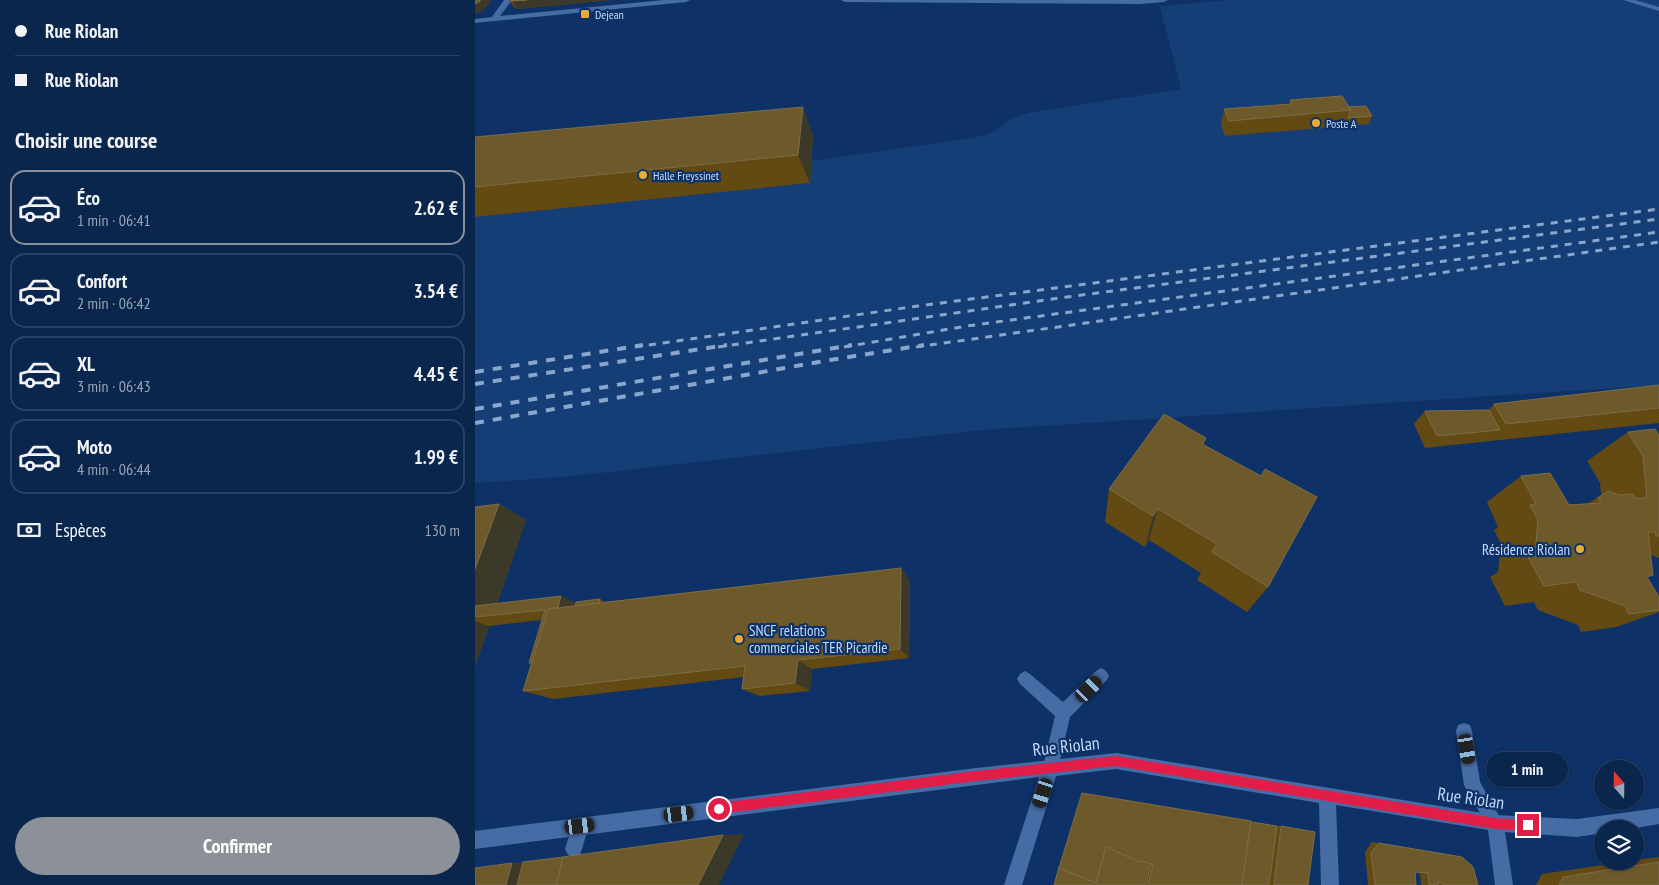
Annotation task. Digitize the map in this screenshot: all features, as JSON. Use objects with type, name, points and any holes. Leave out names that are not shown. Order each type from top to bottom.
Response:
[{"type":"street","points":[[495,20],[508,0]]},
{"type":"street","points":[[475,21],[686,0]]},
{"type":"street","points":[[845,0],[1163,0]]},
{"type":"street","points":[[1627,0],[1659,9]]},
{"type":"street","points":[[1013,885],[1051,767],[1063,713],[1101,676]]},
{"type":"street","points":[[1025,680],[1063,713]]},
{"type":"street","points":[[1464,732],[1473,785],[1495,824],[1504,885]]},
{"type":"street","name":"Rue Riolan","points":[[475,840],[1051,767],[1116,761],[1495,824],[1577,828],[1659,816]]},
{"type":"street","points":[[1327,796],[1330,885]]},
{"type":"street","points":[[574,849],[580,826]]},
{"type":"shaded area","points":[[1229,0],[1659,0],[1659,385],[981,430],[573,476],[475,483],[475,217],[809,183],[811,161],[973,138],[992,133],[1013,118],[1028,113],[1181,89],[1160,6]]},
{"type":"building","points":[[1342,96],[1351,110],[1229,121],[1224,109],[1292,104],[1290,100]]},
{"type":"building","points":[[1366,106],[1372,116],[1348,118],[1351,110],[1349,107]]},
{"type":"building","points":[[803,107],[798,155],[475,187],[475,137]]},
{"type":"building","points":[[1659,385],[1659,408],[1506,424],[1494,404]]},
{"type":"building","points":[[1489,410],[1500,430],[1437,436],[1425,411]]},
{"type":"building","points":[[1164,414],[1206,438],[1202,444],[1261,476],[1265,469],[1317,497],[1268,587],[1212,552],[1217,544],[1158,509],[1153,516],[1109,489]]},
{"type":"building","points":[[1655,429],[1659,435],[1659,536],[1656,536],[1655,532],[1648,532],[1653,575],[1647,577],[1659,597],[1659,610],[1629,614],[1625,606],[1580,590],[1576,582],[1544,586],[1527,555],[1535,553],[1538,520],[1530,505],[1536,504],[1521,476],[1550,473],[1569,505],[1601,503],[1598,498],[1608,491],[1620,495],[1633,494],[1634,498],[1647,498],[1643,456],[1628,432]]},
{"type":"building","points":[[499,504],[475,569],[475,507]]},
{"type":"building","name":"SNCF relations commerciales TER Picardie","points":[[901,568],[900,649],[798,660],[795,683],[742,689],[745,666],[523,691],[548,609]]},
{"type":"building","points":[[561,596],[558,607],[548,609],[532,663],[529,663],[545,610],[475,617],[475,606]]},
{"type":"building","points":[[600,599],[599,603],[575,606],[576,602]]},
{"type":"building","points":[[1082,793],[1251,821],[1242,885],[1148,885],[1153,865],[1142,861],[1142,863],[1106,847],[1096,883],[1059,868]]},
{"type":"building","points":[[1251,822],[1277,826],[1269,885],[1242,885]]},
{"type":"building","points":[[1281,826],[1315,832],[1308,885],[1274,885]]},
{"type":"building","points":[[723,835],[698,885],[556,885],[563,857]]},
{"type":"building","points":[[1379,843],[1462,857],[1473,867],[1478,885],[1443,885],[1438,882],[1438,885],[1429,885],[1428,873],[1415,872],[1416,885],[1375,885],[1371,853]]},
{"type":"building","points":[[1106,847],[1142,863],[1142,861],[1151,864],[1146,885],[1054,885],[1059,867],[1096,883]]},
{"type":"building","points":[[563,857],[556,885],[517,885],[523,862]]},
{"type":"building","points":[[1659,862],[1659,885],[1559,885],[1563,877],[1608,870],[1644,870],[1644,864]]},
{"type":"building","points":[[512,863],[506,885],[475,885],[475,868]]},
{"type":"railway","points":[[635,347],[918,306],[1659,209]]},
{"type":"railway","points":[[718,347],[1067,297],[1659,219]]},
{"type":"railway","points":[[844,347],[967,326],[1659,232]]},
{"type":"railway","points":[[916,347],[1659,242]]},
{"type":"railway","points":[[475,372],[643,345]]},
{"type":"railway","points":[[475,384],[727,345]]},
{"type":"railway","points":[[475,409],[852,345]]},
{"type":"railway","points":[[475,423],[924,345]]},
{"type":"place","name":"Dejean","points":[[585,14]]},
{"type":"place","name":"Poste A","points":[[1316,123]]},
{"type":"place","name":"Halle Freyssinet","points":[[643,175]]},
{"type":"place","name":"Résidence Riolan","points":[[1580,549]]},
{"type":"place","name":"SNCF relations commerciales TER Picardie","points":[[739,639]]},
{"type":"route","points":[[719,809],[976,776],[1116,761],[1495,824],[1528,825]]}]
